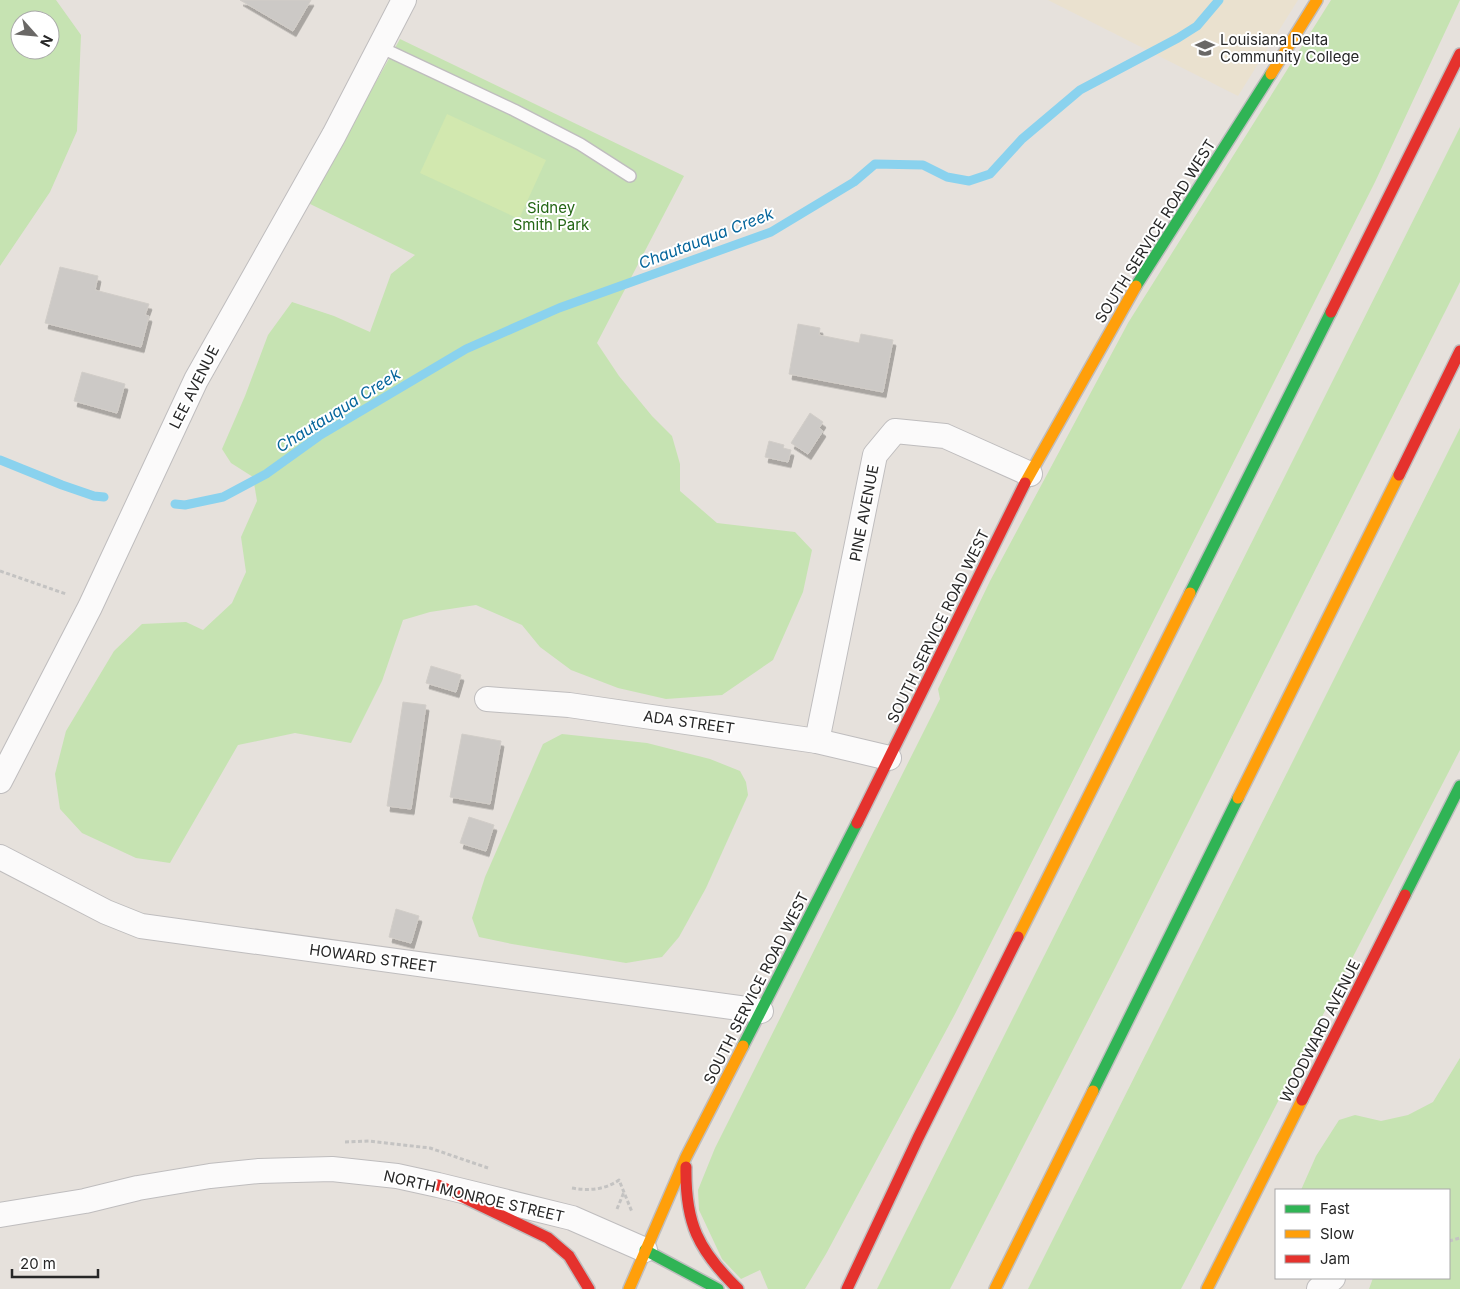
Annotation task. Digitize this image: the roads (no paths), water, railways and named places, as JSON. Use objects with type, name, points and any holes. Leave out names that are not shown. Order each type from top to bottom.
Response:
[{"type":"main road","name":"SOUTH SERVICE ROAD WEST","points":[[629,1289],[686,1157],[832,874],[1030,474],[1144,272],[1317,0]]},
{"type":"main road","points":[[847,1289],[918,1138],[1460,54]]},
{"type":"main road","points":[[995,1289],[1460,351]]},
{"type":"main road","name":"WOODWARD AVENUE","points":[[1207,1289],[1460,786]]},
{"type":"main road","points":[[686,1157],[684,1186],[688,1214],[696,1236],[711,1260],[738,1289]]},
{"type":"main road","points":[[438,1185],[548,1238],[569,1256],[589,1289]]},
{"type":"main road","points":[[645,1250],[718,1289]]},
{"type":"street","name":"LEE AVENUE","points":[[0,781],[90,607],[196,380],[334,135],[404,0]]},
{"type":"street","name":"PINE AVENUE","points":[[818,741],[876,454],[895,431],[945,436],[1030,474]]},
{"type":"street","name":"ADA STREET","points":[[487,698],[569,705],[818,741],[889,758]]},
{"type":"street","name":"HOWARD STREET","points":[[0,857],[106,912],[140,926],[761,1011]]},
{"type":"street","name":"NORTH MONROE STREET","points":[[0,1215],[85,1201],[138,1188],[210,1176],[259,1171],[332,1169],[397,1176],[572,1218],[645,1250]]},
{"type":"street","points":[[1319,1289],[1332,1279]]},
{"type":"lane","points":[[380,47],[523,114],[580,144],[630,176]]},
{"type":"waterway","name":"Chautauqua Creek","points":[[175,504],[185,505],[223,497],[266,474],[319,436],[466,349],[559,308],[771,232],[854,182],[875,164],[923,165],[947,177],[969,181],[990,174],[1022,139],[1080,90],[1197,26],[1219,0]]},
{"type":"waterway","name":"Chautauqua Creek","points":[[0,460],[62,485],[94,496],[104,497]]},
{"type":"place","name":"Louisiana Delta Community College","points":[[1205,48]]},
{"type":"park label","name":"Sidney Smith Park","points":[[551,216]]}]
